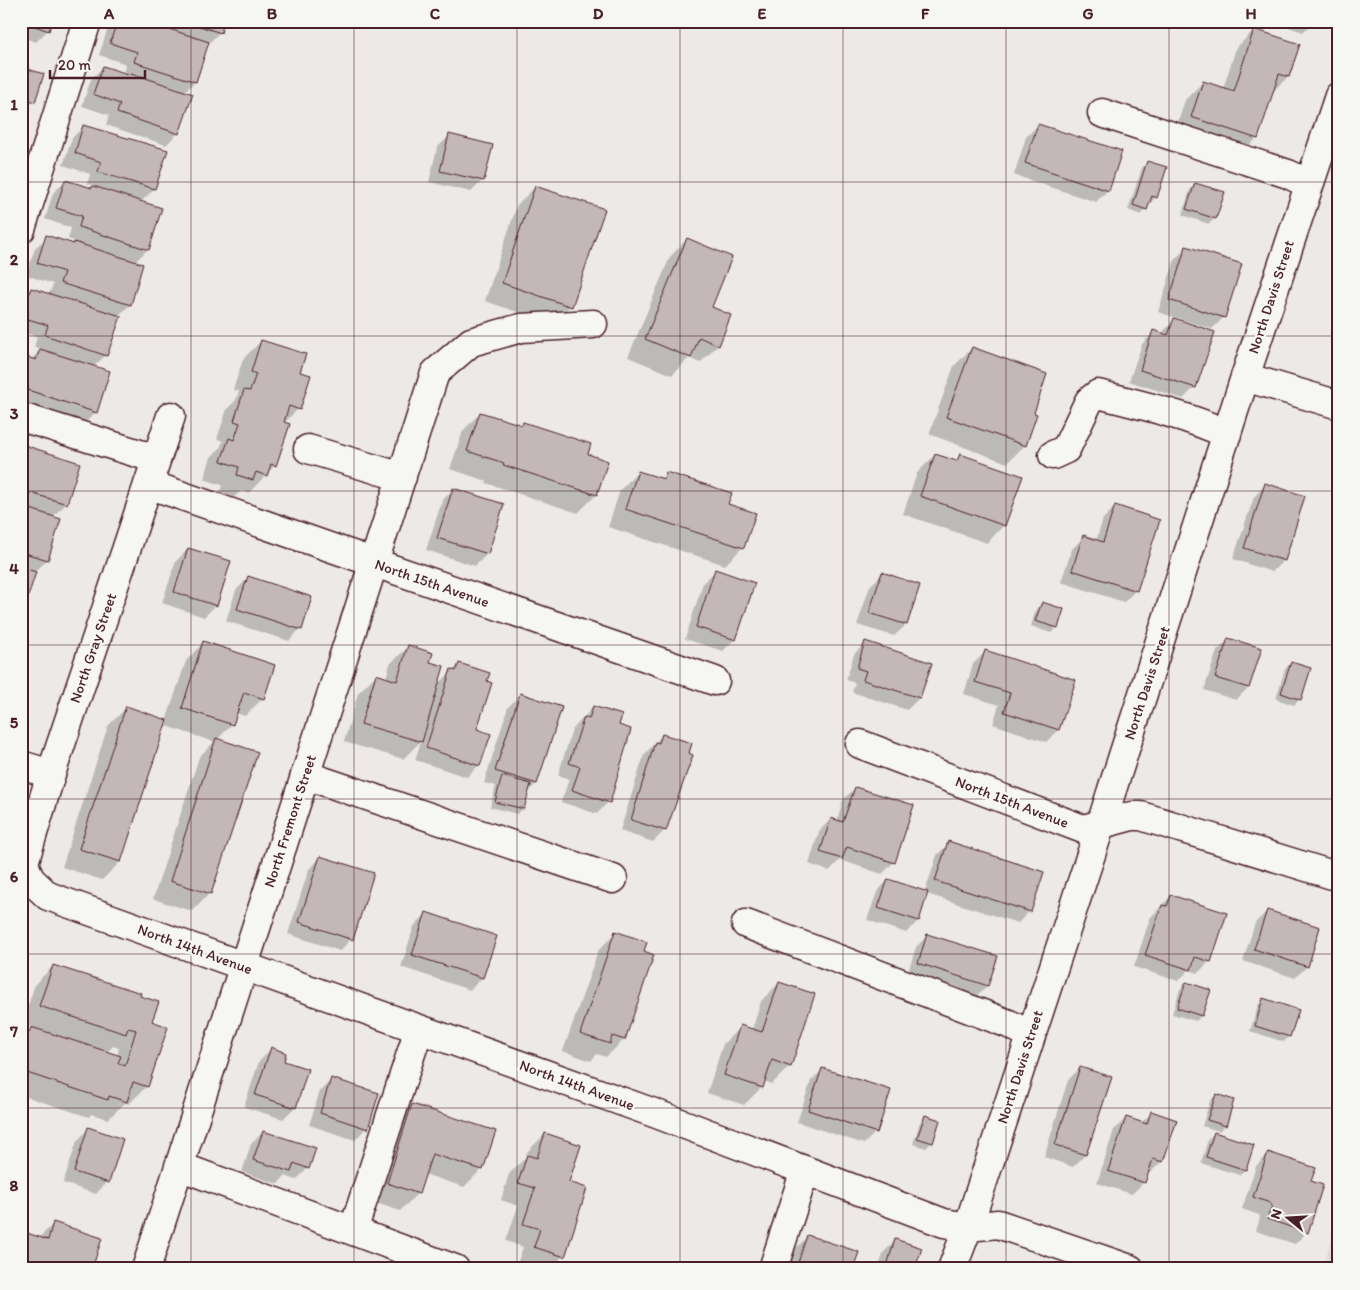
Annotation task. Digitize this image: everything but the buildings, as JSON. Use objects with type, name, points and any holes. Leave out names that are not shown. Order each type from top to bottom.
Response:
[{"type":"street","points":[[21,229],[87,21]]},
{"type":"street","name":"North Davis Street","points":[[952,1269],[968,1227],[1101,824],[1309,184],[1328,162],[1339,96]]},
{"type":"street","points":[[1102,113],[1288,174],[1309,184]]},
{"type":"street","name":"North Fremont Street","points":[[146,1269],[435,373],[471,342],[521,328],[593,324]]},
{"type":"street","points":[[1245,377],[1339,405]]},
{"type":"street","points":[[1053,455],[1066,449],[1089,401],[1098,394],[1174,414],[1205,424],[1227,434]]},
{"type":"street","name":"North Gray Street","points":[[30,880],[24,862],[51,774],[171,416]]},
{"type":"street","name":"North 15th Avenue","points":[[21,417],[375,563],[715,681]]},
{"type":"street","points":[[308,449],[402,477]]},
{"type":"street","name":"North 15th Avenue","points":[[860,744],[1083,829],[1132,816],[1142,816],[1339,877]]},
{"type":"street","points":[[21,765],[51,774]]},
{"type":"street","points":[[305,775],[613,879]]},
{"type":"street","name":"North 14th Avenue","points":[[30,880],[48,896],[654,1113],[944,1223],[968,1227],[998,1224],[1130,1269]]},
{"type":"street","points":[[746,924],[1009,1024],[1031,1035]]},
{"type":"street","points":[[353,1231],[419,1029]]},
{"type":"street","points":[[179,1166],[455,1269]]},
{"type":"street","points":[[773,1269],[805,1170]]},
{"type":"shaded area","points":[[1339,1218],[1339,1269],[1322,1269]]}]
